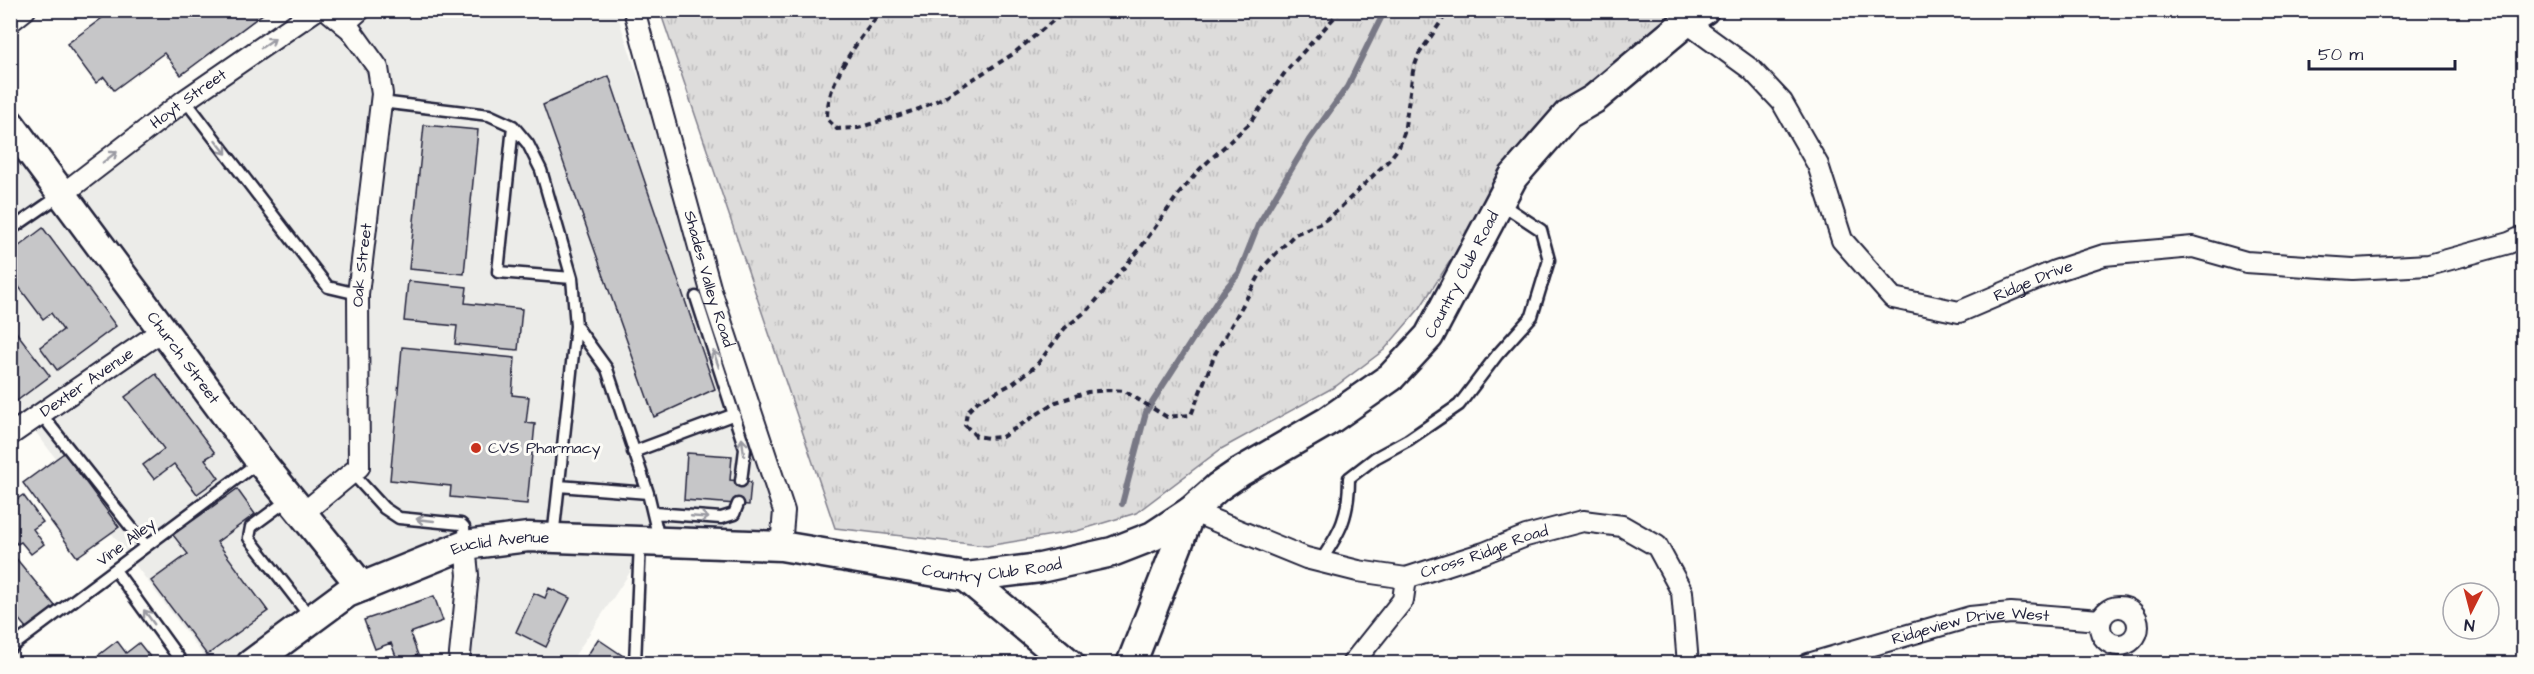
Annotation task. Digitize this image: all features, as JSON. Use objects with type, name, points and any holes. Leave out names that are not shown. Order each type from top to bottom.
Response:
[{"type":"street","points":[[10,22],[25,10]]},
{"type":"street","name":"Hoyt Street","points":[[64,193],[185,100],[316,10]]},
{"type":"street","name":"Oak Street","points":[[327,10],[350,29],[378,68],[382,94],[358,294],[359,467],[352,473]]},
{"type":"street","points":[[344,24],[360,10]]},
{"type":"street","name":"Shades Valley Road","points":[[634,10],[697,296],[784,511],[781,546]]},
{"type":"street","name":"Country Club Road","points":[[781,546],[966,577],[1040,568],[1112,552],[1153,536],[1191,511],[1218,487],[1240,472],[1328,421],[1391,378],[1429,336],[1514,177],[1568,114],[1594,99],[1695,16]]},
{"type":"street","name":"Ridge Drive","points":[[1695,16],[1782,102],[1818,165],[1842,240],[1893,298],[1959,312],[2055,271],[2104,255],[2193,247],[2247,262],[2353,269],[2429,265],[2509,243],[2523,236]]},
{"type":"street","name":"Church Street","points":[[10,124],[64,193],[260,461],[362,587]]},
{"type":"street","name":"Dexter Avenue","points":[[10,435],[163,330]]},
{"type":"street","points":[[296,506],[352,473]]},
{"type":"street","name":"Country Club Road","points":[[1131,663],[1191,511]]},
{"type":"street","name":"Cross Ridge Road","points":[[1191,511],[1306,558],[1358,571],[1406,578],[1484,553],[1526,536],[1583,521],[1622,526],[1657,546],[1682,592],[1688,663]]},
{"type":"street","name":"Euclid Avenue","points":[[262,660],[311,618],[346,593],[465,545],[528,537],[781,546]]},
{"type":"street","points":[[459,663],[468,576],[465,545]]},
{"type":"street","points":[[966,577],[1070,663]]},
{"type":"street","points":[[1352,663],[1403,600],[1406,578]]},
{"type":"street","name":"Ridgeview Drive West","points":[[1808,663],[1970,617],[2011,613],[2100,620]]},
{"type":"lane","points":[[185,100],[328,287],[358,294]]},
{"type":"lane","points":[[381,102],[489,116],[513,126],[528,144],[541,170],[572,278],[576,326],[553,538]]},
{"type":"lane","points":[[513,126],[498,272],[572,278]]},
{"type":"lane","points":[[10,230],[64,193]]},
{"type":"lane","points":[[1320,562],[1340,532],[1349,500],[1349,478],[1459,405],[1497,355],[1532,316],[1549,260],[1541,230],[1500,203]]},
{"type":"lane","points":[[697,296],[745,449],[741,481]]},
{"type":"lane","points":[[576,326],[607,369],[654,513],[635,663]]},
{"type":"lane","points":[[41,414],[146,546]]},
{"type":"lane","points":[[633,452],[735,414]]},
{"type":"lane","name":"Vine Alley","points":[[10,648],[260,461]]},
{"type":"lane","points":[[352,473],[384,508],[399,518],[461,524],[464,526],[465,545]]},
{"type":"lane","points":[[559,486],[648,493]]},
{"type":"lane","points":[[654,513],[721,518],[734,514],[738,504]]},
{"type":"lane","points":[[296,506],[251,527],[249,538],[311,618]]},
{"type":"lane","points":[[115,570],[183,663]]},
{"type":"path","points":[[882,10],[845,63],[827,102],[827,119],[837,129],[858,128],[919,109],[945,97],[1013,54],[1066,10]]},
{"type":"path","points":[[1341,10],[1286,72],[1250,123],[1200,169],[1139,250],[1089,309],[1065,328],[1036,366],[1012,384],[978,401],[967,412],[965,425],[976,435],[989,438],[1002,437],[1056,402],[1080,394],[1109,390],[1124,392],[1167,417],[1191,415],[1215,354],[1266,264],[1295,234],[1321,223],[1336,212],[1389,160],[1399,147],[1404,133],[1413,71],[1419,54],[1449,10]]},
{"type":"shaded area","points":[[317,11],[616,11],[784,511],[781,546],[650,542],[570,663],[458,663],[465,546],[329,605],[251,663],[209,663],[11,399],[11,125],[64,192]]},
{"type":"green space","points":[[660,11],[1689,11],[1507,172],[1420,308],[1384,350],[1336,386],[1221,449],[1136,513],[1077,531],[987,546],[835,528]]},
{"type":"building","points":[[113,10],[262,10],[264,13],[181,75],[164,53],[114,90],[104,77],[96,83],[67,44]]},
{"type":"building","points":[[609,76],[715,389],[654,417],[543,105]]},
{"type":"building","points":[[424,125],[478,130],[464,274],[409,269]]},
{"type":"building","points":[[43,228],[116,326],[57,370],[40,347],[63,330],[51,313],[43,319],[10,275],[10,253]]},
{"type":"building","points":[[408,281],[467,287],[465,303],[522,309],[518,350],[455,344],[457,326],[404,321]]},
{"type":"building","points":[[10,324],[50,376],[10,406]]},
{"type":"building","points":[[402,347],[515,358],[512,395],[529,397],[526,423],[535,424],[527,504],[450,497],[451,486],[390,480]]},
{"type":"building","points":[[156,374],[215,453],[205,459],[219,478],[197,494],[174,464],[154,479],[143,465],[164,449],[125,397]]},
{"type":"building","points":[[64,453],[119,527],[77,557],[23,483]]},
{"type":"building","points":[[687,453],[732,456],[730,480],[751,482],[749,505],[684,500]]},
{"type":"building","points":[[237,489],[255,514],[217,542],[268,611],[207,655],[151,581],[188,554],[173,535]]},
{"type":"building","points":[[23,495],[43,522],[33,529],[44,544],[31,554],[21,542],[17,544],[10,535],[10,504]]},
{"type":"building","points":[[10,551],[55,606],[27,629],[10,609]]},
{"type":"building","points":[[549,588],[570,598],[546,647],[516,632],[534,593],[545,598]]},
{"type":"building","points":[[434,596],[443,621],[410,633],[418,655],[398,662],[391,643],[375,649],[364,620]]},
{"type":"building","points":[[598,639],[629,660],[626,664],[582,664]]},
{"type":"building","points":[[117,641],[126,653],[139,643],[151,658],[144,664],[87,664]]},
{"type":"waterway","points":[[1122,504],[1146,412],[1223,292],[1239,273],[1258,225],[1309,140],[1347,87],[1385,10]]},
{"type":"place","name":"CVS Pharmacy","points":[[476,448]]}]
